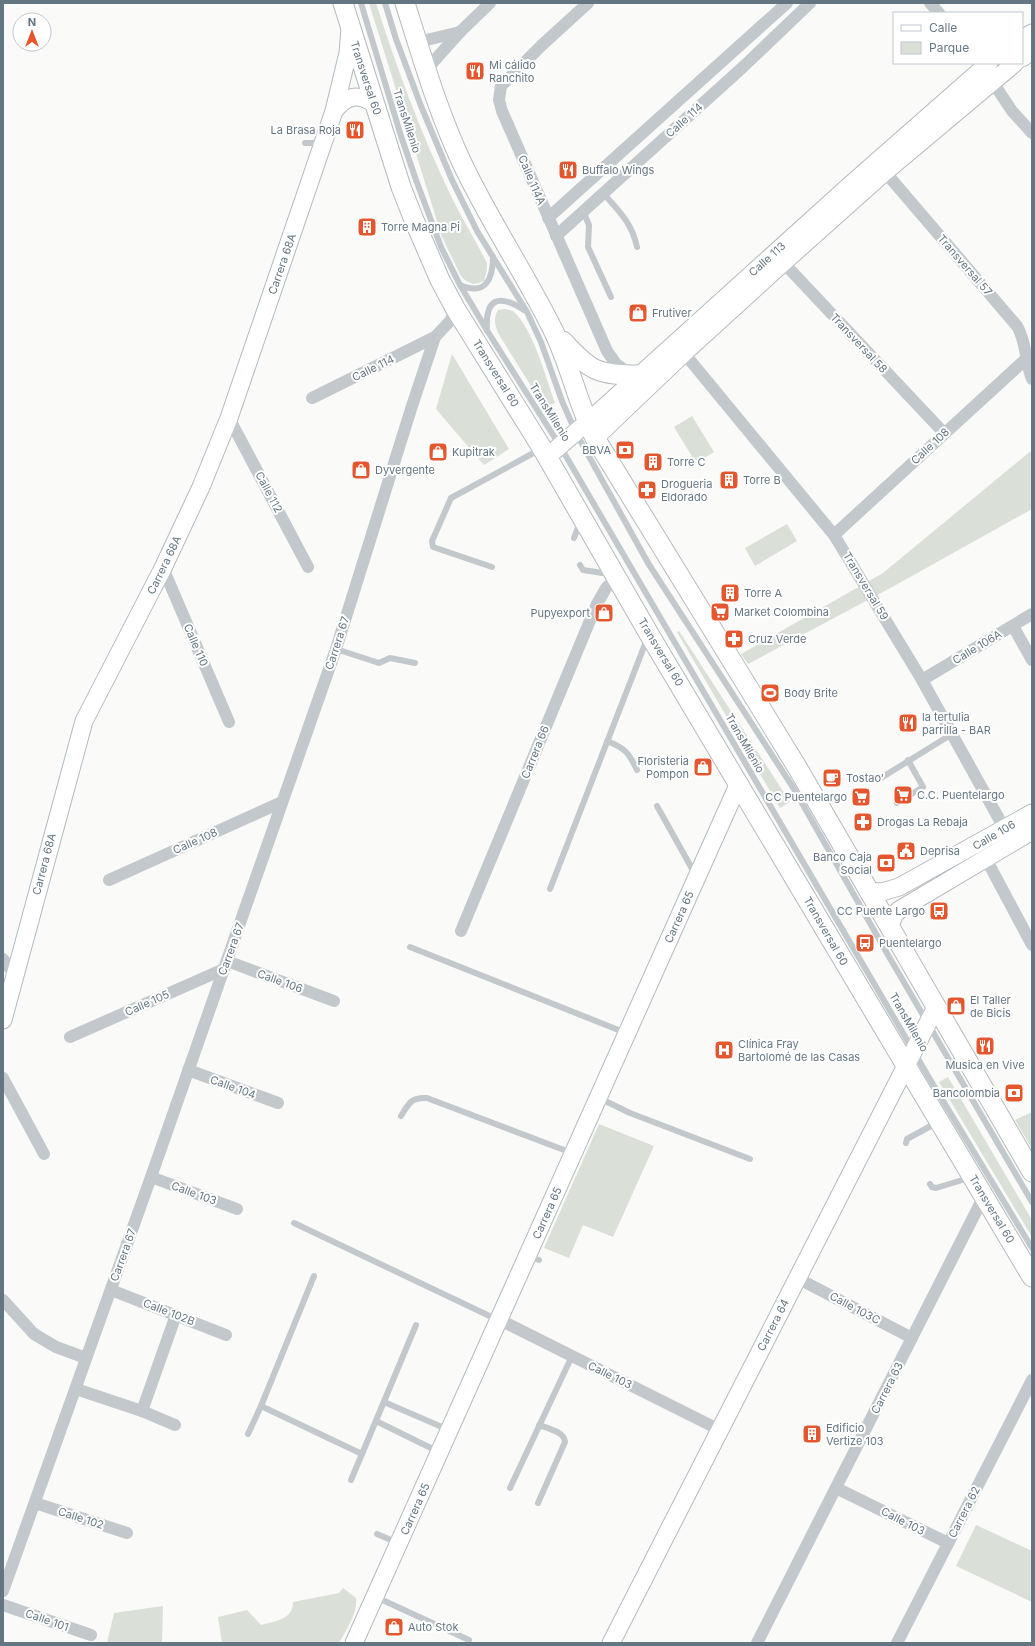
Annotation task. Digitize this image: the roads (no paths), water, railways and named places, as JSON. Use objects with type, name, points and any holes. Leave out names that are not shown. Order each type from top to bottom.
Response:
[{"type":"main road","name":"Transversal 60","points":[[343,3],[401,187],[440,280],[455,308],[550,451],[581,517],[649,634],[739,783],[884,1030],[910,1057],[940,1122],[1032,1277]]},
{"type":"main road","points":[[405,3],[441,112],[462,162],[493,223],[553,329],[570,370],[586,431],[797,767],[889,927],[932,1015],[1032,1172]]},
{"type":"main road","points":[[553,329],[589,367],[613,374],[636,375]]},
{"type":"street","points":[[426,70],[460,32],[490,3]]},
{"type":"street","name":"Calle 114A","points":[[588,3],[542,45],[501,86],[499,100],[502,111],[548,218],[607,351],[616,364],[636,375]]},
{"type":"street","name":"Calle 114","points":[[548,218],[786,3]]},
{"type":"street","name":"Calle 114","points":[[556,236],[743,67],[810,3]]},
{"type":"street","points":[[930,3],[938,12]]},
{"type":"street","name":"Carrera 68A","points":[[3,1020],[14,974],[84,721],[163,568],[201,488],[229,418],[334,111],[348,53],[350,29]]},
{"type":"street","points":[[418,42],[460,32]]},
{"type":"street","points":[[1023,39],[1032,33]]},
{"type":"street","points":[[1023,57],[1032,51]]},
{"type":"street","name":"Calle 113","points":[[586,431],[636,375],[779,258],[881,167],[986,69],[1010,64]]},
{"type":"street","points":[[986,69],[1012,110],[1032,133]]},
{"type":"street","name":"Carrera 68A","points":[[334,111],[340,103],[349,98],[362,97],[374,104]]},
{"type":"street","name":"Transversal 57","points":[[881,167],[1017,326],[1024,341],[1028,369],[1032,379]]},
{"type":"street","name":"Calle 113","points":[[550,451],[586,431],[684,353],[779,258]]},
{"type":"street","name":"Transversal 58","points":[[779,258],[944,433]]},
{"type":"street","name":"Carrera 67","points":[[3,1591],[225,965],[275,837],[282,802],[336,648],[435,337],[451,320],[455,308]]},
{"type":"street","name":"Calle 114","points":[[312,398],[435,337]]},
{"type":"street","name":"Transversal 59","points":[[684,353],[834,534],[922,680],[1008,836]]},
{"type":"street","name":"Calle 108","points":[[834,534],[1027,358]]},
{"type":"street","name":"Calle 112","points":[[229,418],[308,567]]},
{"type":"street","name":"Calle 110","points":[[163,568],[229,722]]},
{"type":"street","name":"Carrera 66","points":[[461,932],[600,597],[616,576]]},
{"type":"street","name":"Calle 106A","points":[[922,680],[1032,614]]},
{"type":"street","points":[[1013,626],[1032,660]]},
{"type":"street","name":"Carrera 65","points":[[354,1643],[500,1320],[534,1258],[574,1153],[597,1106],[739,783]]},
{"type":"street","name":"Calle 108","points":[[109,880],[282,802]]},
{"type":"street","name":"Calle 106","points":[[889,927],[895,914],[899,910],[982,851],[1008,836],[1032,813]]},
{"type":"street","name":"Calle 106","points":[[1008,836],[1032,831]]},
{"type":"street","points":[[982,851],[1032,945]]},
{"type":"street","name":"Calle 106","points":[[868,890],[882,892],[899,887],[982,851]]},
{"type":"street","points":[[3,959],[14,974]]},
{"type":"street","name":"Calle 106","points":[[225,965],[334,1001]]},
{"type":"street","name":"Calle 105","points":[[70,1037],[225,965]]},
{"type":"street","name":"Carrera 64","points":[[611,1643],[932,1015]]},
{"type":"street","name":"Calle 104","points":[[188,1070],[278,1103]]},
{"type":"street","points":[[3,1078],[44,1154]]},
{"type":"street","name":"Calle 103","points":[[151,1177],[237,1209]]},
{"type":"street","name":"Carrera 63","points":[[757,1643],[984,1196]]},
{"type":"street","name":"Calle 103C","points":[[797,1278],[912,1338]]},
{"type":"street","name":"Calle 102B","points":[[111,1290],[226,1335]]},
{"type":"street","points":[[3,1300],[34,1334],[56,1347],[86,1358]]},
{"type":"street","points":[[142,1411],[176,1315]]},
{"type":"street","name":"Calle 103","points":[[500,1320],[720,1430]]},
{"type":"street","name":"Carrera 62","points":[[897,1643],[1032,1380]]},
{"type":"street","points":[[76,1388],[142,1411],[176,1425]]},
{"type":"street","name":"Calle 103","points":[[836,1488],[948,1544]]},
{"type":"street","name":"Calle 102","points":[[35,1502],[127,1533]]},
{"type":"street","name":"Calle 101","points":[[3,1605],[91,1636]]},
{"type":"lane","name":"TransMilenio","points":[[361,3],[401,136],[416,180],[441,247],[460,285],[488,332],[550,451],[633,570],[668,634],[910,1057],[1032,1248]]},
{"type":"lane","name":"TransMilenio","points":[[385,3],[396,39],[435,142],[452,180],[474,224],[527,312],[541,342],[562,401],[586,431],[648,563],[794,789],[888,955],[932,1015],[1032,1202]]},
{"type":"lane","points":[[305,143],[323,142]]},
{"type":"lane","points":[[603,193],[627,221],[635,238],[636,247]]},
{"type":"lane","points":[[583,211],[589,225],[588,247],[612,297]]},
{"type":"lane","points":[[460,285],[468,289],[477,290],[484,286],[490,277],[493,268],[493,257]]},
{"type":"lane","name":"TransMilenio","points":[[488,332],[487,312],[492,304],[504,300],[513,303],[527,312]]},
{"type":"lane","points":[[492,567],[433,547],[432,541],[448,502],[454,496],[550,451]]},
{"type":"lane","points":[[574,538],[581,517]]},
{"type":"lane","points":[[580,565],[583,570],[616,576]]},
{"type":"lane","points":[[550,889],[649,634]]},
{"type":"lane","points":[[336,648],[379,663],[390,658],[415,663]]},
{"type":"lane","points":[[881,778],[952,734]]},
{"type":"lane","points":[[607,741],[620,746],[627,752],[637,770]]},
{"type":"lane","points":[[897,803],[923,787],[908,760]]},
{"type":"lane","points":[[657,806],[697,877]]},
{"type":"lane","points":[[410,947],[628,1034]]},
{"type":"lane","points":[[401,1116],[409,1103],[417,1097],[427,1098],[574,1153]]},
{"type":"lane","points":[[597,1106],[630,1112],[750,1159]]},
{"type":"lane","points":[[906,1143],[907,1139],[940,1122]]},
{"type":"lane","points":[[930,1184],[936,1188],[972,1177]]},
{"type":"lane","points":[[294,1223],[500,1320]]},
{"type":"lane","points":[[248,1434],[261,1406],[314,1276]]},
{"type":"lane","points":[[351,1480],[416,1325]]},
{"type":"lane","points":[[510,1488],[572,1356]]},
{"type":"lane","points":[[384,1402],[450,1431]]},
{"type":"lane","points":[[261,1406],[362,1454]]},
{"type":"lane","points":[[376,1421],[440,1452]]},
{"type":"lane","points":[[538,1503],[565,1442],[563,1435],[539,1425]]},
{"type":"lane","points":[[377,1534],[399,1544]]},
{"type":"lane","points":[[376,1597],[469,1640]]},
{"type":"place","name":"Mi cálido Ranchito","points":[[475,71]]},
{"type":"place","name":"La Brasa Roja","points":[[355,130]]},
{"type":"place","name":"Buffalo Wings","points":[[568,170]]},
{"type":"place","name":"Torre Magna Pi","points":[[367,227]]},
{"type":"place","name":"Frutiver","points":[[638,313]]},
{"type":"place","name":"BBVA","points":[[625,450]]},
{"type":"place","name":"Kupitrak","points":[[438,452]]},
{"type":"place","name":"Torre C","points":[[653,462]]},
{"type":"place","name":"Dyvergente","points":[[361,470]]},
{"type":"place","name":"Torre B","points":[[729,480]]},
{"type":"place","name":"Drogueria Eldorado","points":[[647,490]]},
{"type":"place","name":"Torre A","points":[[730,593]]},
{"type":"place","name":"Market Colombina","points":[[720,612]]},
{"type":"place","name":"Pupyexport","points":[[604,613]]},
{"type":"place","name":"Cruz Verde","points":[[734,639]]},
{"type":"place","name":"Body Brite","points":[[770,693]]},
{"type":"place","name":"la tertulia parrilla - BAR","points":[[908,723]]},
{"type":"place","name":"Floristeria Pompon","points":[[703,767]]},
{"type":"place","name":"Tostao’","points":[[832,778]]},
{"type":"place","name":"C.C. Puentelargo","points":[[903,795]]},
{"type":"place","name":"CC Puentelargo","points":[[861,797]]},
{"type":"place","name":"Drogas La Rebaja","points":[[863,822]]},
{"type":"place","name":"Deprisa","points":[[906,851]]},
{"type":"place","name":"Banco Caja Social","points":[[886,863]]},
{"type":"place","name":"CC Puente Largo","points":[[939,911]]},
{"type":"place","name":"Puentelargo","points":[[865,943]]},
{"type":"place","name":"El Taller de Bicis","points":[[956,1006]]},
{"type":"place","name":"Musica en Vive","points":[[985,1046]]},
{"type":"place","name":"Clínica Fray Bartolomé de las Casas","points":[[724,1050]]},
{"type":"place","name":"Bancolombia","points":[[1014,1093]]},
{"type":"place","name":"Edificio Vertize 103","points":[[812,1434]]},
{"type":"place","name":"Auto Stok","points":[[394,1627]]}]
